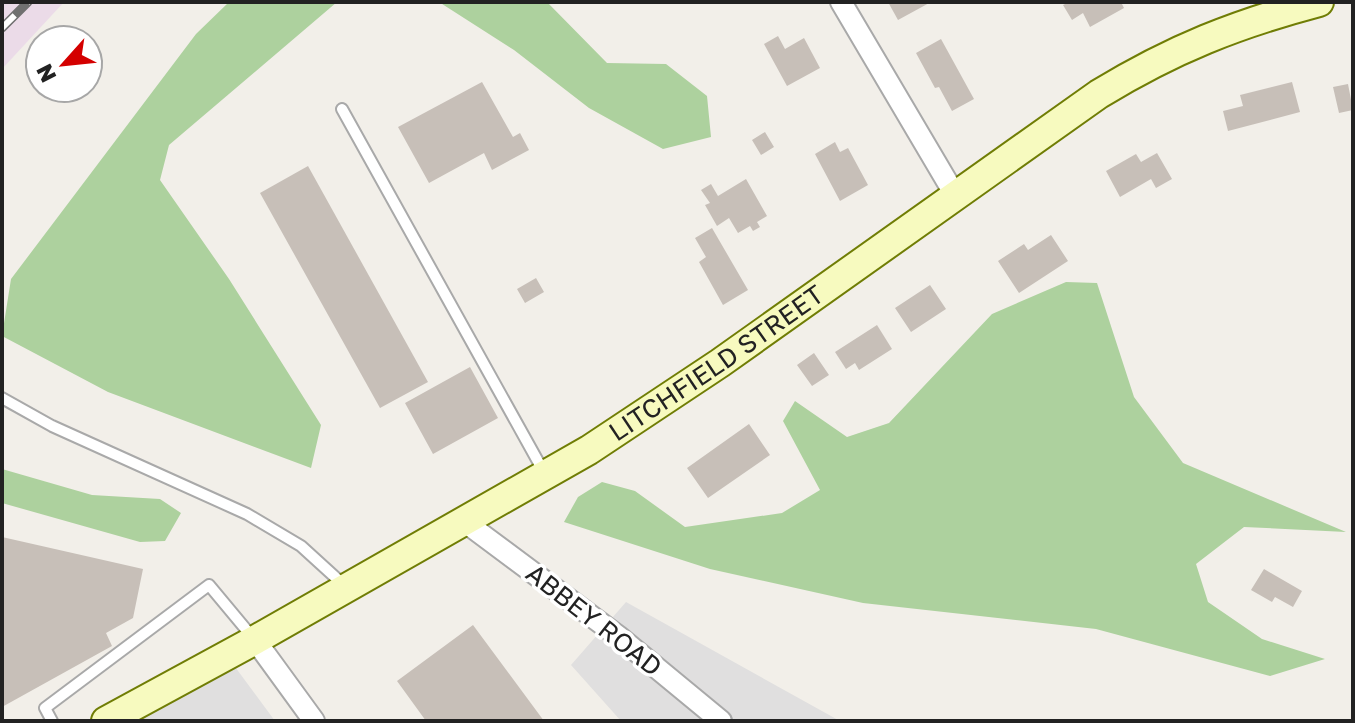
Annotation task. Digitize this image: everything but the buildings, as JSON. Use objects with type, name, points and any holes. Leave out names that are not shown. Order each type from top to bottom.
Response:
[{"type":"main road","name":"LITCHFIELD STREET","points":[[106,721],[546,476],[720,363],[1099,94],[1149,64],[1228,29],[1319,2]]},
{"type":"street","points":[[841,2],[955,195]]},
{"type":"street","name":"ABBEY ROAD","points":[[465,522],[618,636],[721,721]]},
{"type":"street","points":[[255,640],[314,721]]},
{"type":"lane","points":[[342,109],[546,476]]},
{"type":"lane","points":[[2,398],[52,426],[247,514],[301,546],[348,588]]},
{"type":"lane","points":[[52,721],[45,708],[209,585],[255,640]]},
{"type":"shaded area","points":[[2,2],[64,2],[44,24],[24,24],[24,45],[2,69]]},
{"type":"shaded area","points":[[626,602],[840,721],[621,721],[571,665]]},
{"type":"shaded area","points":[[227,656],[275,721],[106,721]]},
{"type":"green space","points":[[229,2],[337,2],[169,145],[160,180],[229,279],[321,425],[311,468],[108,392],[2,336],[11,279],[196,34]]},
{"type":"green space","points":[[439,2],[547,2],[607,63],[666,64],[707,96],[711,137],[663,149],[589,108],[514,50]]},
{"type":"green space","points":[[1066,282],[1097,283],[1134,397],[1183,463],[1346,532],[1244,527],[1196,564],[1208,602],[1262,639],[1325,659],[1270,676],[1096,629],[863,603],[710,569],[564,522],[578,497],[602,482],[635,491],[685,527],[782,513],[820,490],[783,421],[795,401],[847,437],[889,423],[992,314]]},
{"type":"green space","points":[[2,469],[92,495],[160,499],[181,513],[165,541],[140,542],[2,503]]},
{"type":"railway","points":[[2,28],[28,2]]}]
